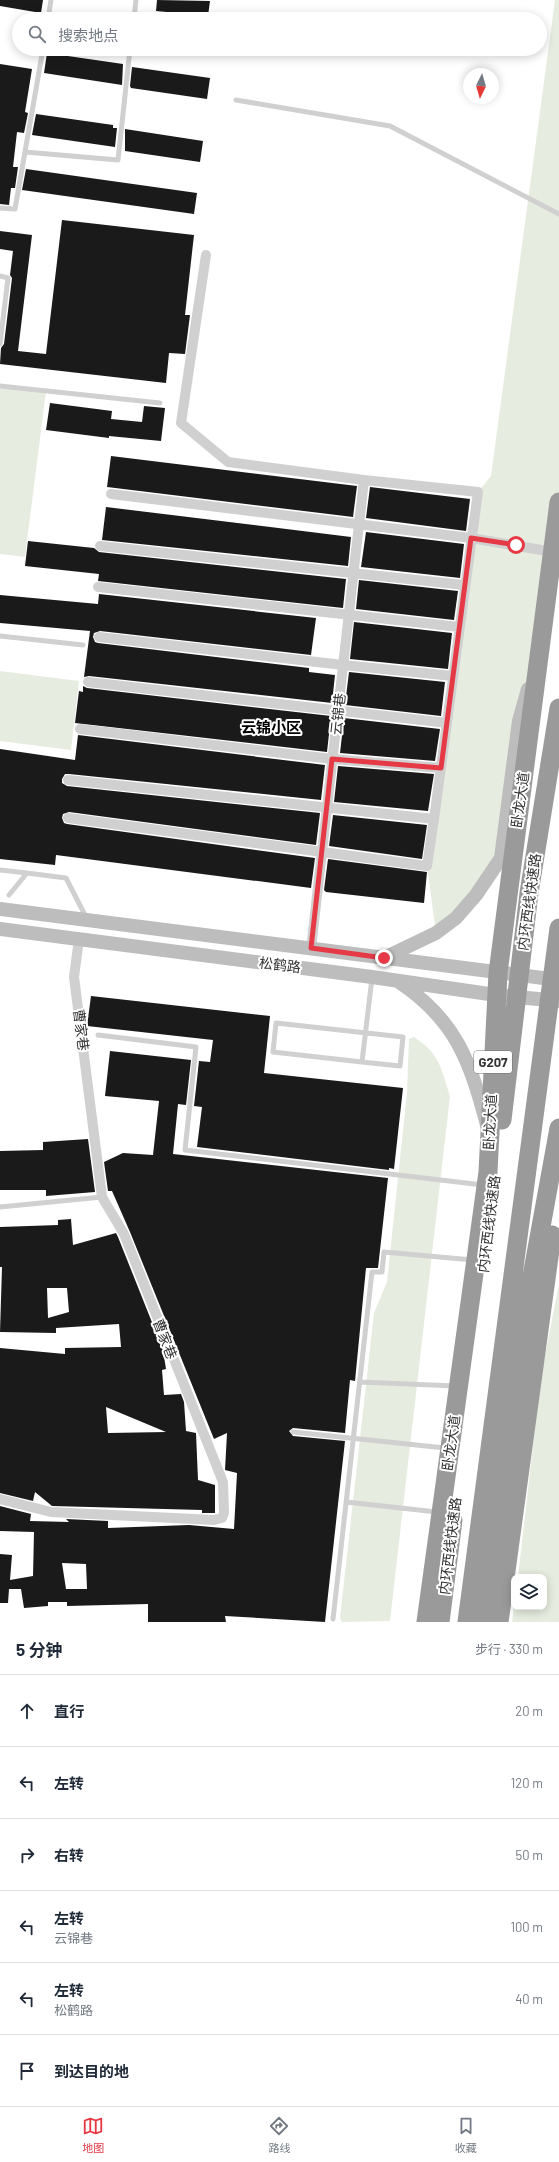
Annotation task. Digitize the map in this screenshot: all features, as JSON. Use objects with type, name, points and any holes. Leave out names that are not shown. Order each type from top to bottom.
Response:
[{"type":"highway","name":"卧龙大道","points":[[426,1622],[441,1513],[446,1448],[459,1386],[487,1178],[498,974],[559,502]]},
{"type":"highway","name":"内环西线快速路","points":[[440,1622],[530,893],[559,708]]},
{"type":"highway","points":[[417,1622],[446,1448],[489,1107],[516,1012],[530,893]]},
{"type":"highway","name":"内环西线快速路","points":[[467,1622],[559,928]]},
{"type":"highway","points":[[486,1622],[526,1309],[559,1128]]},
{"type":"highway","points":[[499,1622],[510,1552],[559,1184]]},
{"type":"main road","points":[[384,958],[436,933],[456,918],[476,895],[501,858],[519,721],[540,648]]},
{"type":"main road","name":"松鹤路","points":[[0,909],[311,948],[498,974],[559,980]]},
{"type":"main road","name":"松鹤路","points":[[0,929],[395,980],[496,995],[559,1001]]},
{"type":"main road","points":[[395,980],[420,997],[434,1009],[459,1044],[477,1089],[490,1139],[487,1178]]},
{"type":"main road","points":[[526,1309],[559,1234]]},
{"type":"street","points":[[68,818],[427,866],[464,585],[478,492],[364,480],[228,462],[182,424],[206,255]]},
{"type":"street","name":"云锦巷","points":[[311,948],[364,480]]},
{"type":"street","points":[[111,494],[471,538],[553,552]]},
{"type":"street","points":[[100,546],[464,585]]},
{"type":"street","points":[[98,587],[459,627]]},
{"type":"street","points":[[99,637],[343,666],[453,676]]},
{"type":"street","points":[[88,682],[338,709],[447,723]]},
{"type":"street","points":[[80,728],[332,759],[441,768]]},
{"type":"street","points":[[68,780],[434,819]]},
{"type":"street","name":"曹家巷","points":[[0,1499],[51,1512],[214,1520],[222,1518],[224,1513],[223,1482],[124,1234],[102,1197],[74,977],[79,939]]},
{"type":"street","points":[[544,1268],[559,1274]]},
{"type":"lane","points":[[49,12],[51,0]]},
{"type":"lane","points":[[135,12],[136,0]]},
{"type":"lane","points":[[0,208],[15,209],[42,56]]},
{"type":"lane","points":[[25,152],[118,160],[129,56]]},
{"type":"lane","points":[[236,100],[390,126],[559,214]]},
{"type":"lane","points":[[0,276],[8,278],[0,344]]},
{"type":"lane","points":[[0,386],[160,404]]},
{"type":"lane","points":[[0,636],[83,645]]},
{"type":"lane","points":[[0,870],[66,878],[88,920]]},
{"type":"lane","points":[[9,895],[27,873]]},
{"type":"lane","points":[[362,1062],[372,977]]},
{"type":"lane","points":[[276,1023],[403,1037],[400,1066],[362,1062],[273,1052],[276,1023]]},
{"type":"lane","points":[[98,1035],[196,1047],[185,1150],[487,1178]]},
{"type":"lane","points":[[0,1208],[102,1197]]},
{"type":"lane","points":[[333,1619],[372,1272],[382,1272],[384,1252],[476,1260]]},
{"type":"lane","points":[[360,1382],[459,1386]]},
{"type":"lane","points":[[293,1432],[446,1448]]},
{"type":"lane","points":[[346,1502],[441,1513]]},
{"type":"shaded area","points":[[555,0],[559,0],[559,502],[501,858],[436,933],[427,866],[478,492],[491,476]]},
{"type":"shaded area","points":[[0,386],[46,391],[25,557],[0,554]]},
{"type":"shaded area","points":[[0,671],[79,681],[71,750],[0,741]]},
{"type":"shaded area","points":[[414,1037],[429,1049],[438,1062],[450,1096],[390,1621],[342,1622],[340,1618],[374,1313],[387,1282],[407,1093],[409,1039]]},
{"type":"shaded area","points":[[559,1284],[559,1622],[512,1622],[514,1610],[547,1610],[547,1574],[518,1574],[541,1376]]},
{"type":"building","points":[[0,0],[43,0],[41,12],[0,6]]},
{"type":"building","points":[[157,0],[210,1],[209,12],[156,11]]},
{"type":"building","points":[[47,56],[68,56],[123,64],[122,85],[44,73]]},
{"type":"building","points":[[0,64],[32,69],[25,112],[28,113],[24,133],[17,132],[13,167],[18,167],[15,188],[11,188],[9,205],[0,204]]},
{"type":"building","points":[[132,67],[210,78],[207,99],[131,88]]},
{"type":"building","points":[[36,114],[113,125],[113,128],[117,128],[115,147],[32,135]]},
{"type":"building","points":[[125,129],[203,141],[200,162],[125,151]]},
{"type":"building","points":[[26,169],[197,193],[194,214],[22,190]]},
{"type":"building","points":[[62,220],[194,235],[185,315],[190,315],[185,354],[169,353],[166,383],[0,364],[1,348],[4,344],[12,278],[10,275],[13,251],[0,249],[0,231],[32,235],[18,351],[46,354]]},
{"type":"building","points":[[50,403],[112,411],[111,419],[142,422],[144,406],[165,408],[161,441],[109,436],[109,438],[46,430]]},
{"type":"building","points":[[111,456],[357,486],[353,517],[107,487]]},
{"type":"building","points":[[370,487],[470,499],[466,531],[366,518]]},
{"type":"building","points":[[106,507],[351,537],[348,566],[102,540]]},
{"type":"building","points":[[366,532],[464,544],[460,578],[361,567]]},
{"type":"building","points":[[28,541],[94,548],[99,552],[346,579],[343,608],[98,581],[99,574],[25,566]]},
{"type":"building","points":[[359,580],[458,591],[454,620],[356,609]]},
{"type":"building","points":[[99,594],[316,618],[311,655],[100,631],[94,633],[93,637],[95,642],[98,643],[309,668],[309,672],[335,675],[332,703],[89,676],[84,677],[90,631],[0,623],[0,595],[98,604]]},
{"type":"building","points":[[354,622],[452,633],[448,669],[350,659]]},
{"type":"building","points":[[349,672],[445,682],[441,716],[345,705]]},
{"type":"building","points":[[83,686],[87,688],[331,716],[327,752],[75,723],[79,691],[83,692]]},
{"type":"building","points":[[344,718],[440,729],[435,761],[340,753]]},
{"type":"building","points":[[78,735],[325,765],[321,800],[69,774],[65,774],[62,779],[62,783],[67,786],[320,813],[316,845],[69,812],[63,814],[62,818],[64,823],[67,824],[315,858],[311,888],[56,855],[55,865],[0,859],[0,749],[75,760]]},
{"type":"building","points":[[338,766],[434,774],[428,811],[334,802]]},
{"type":"building","points":[[333,815],[427,825],[422,859],[329,846]]},
{"type":"building","points":[[328,859],[427,872],[424,903],[326,892],[324,890]]},
{"type":"building","points":[[91,996],[270,1016],[264,1073],[403,1088],[394,1169],[389,1168],[389,1170],[197,1147],[202,1107],[194,1106],[199,1061],[210,1062],[213,1040],[87,1026]]},
{"type":"building","points":[[110,1051],[191,1060],[186,1105],[178,1104],[173,1154],[388,1178],[378,1268],[366,1268],[355,1381],[350,1380],[345,1433],[293,1428],[289,1431],[293,1436],[345,1441],[325,1622],[225,1616],[226,1622],[148,1622],[148,1604],[67,1606],[67,1602],[48,1602],[48,1606],[24,1608],[21,1589],[9,1589],[8,1603],[0,1603],[0,1554],[12,1555],[10,1580],[33,1576],[34,1532],[0,1531],[0,1506],[31,1514],[30,1521],[69,1522],[66,1519],[108,1521],[108,1528],[189,1525],[234,1529],[237,1473],[225,1470],[227,1433],[214,1439],[130,1232],[112,1191],[108,1191],[104,1162],[123,1153],[153,1155],[159,1101],[105,1096]],"holes":[[[62,1563],[86,1564],[87,1589],[66,1589]]]},
{"type":"building","points":[[88,1139],[95,1192],[46,1196],[46,1190],[0,1190],[0,1151],[43,1150],[43,1142]]},
{"type":"building","points":[[71,1219],[73,1245],[116,1233],[163,1350],[166,1369],[162,1370],[164,1395],[181,1394],[184,1402],[186,1431],[196,1433],[198,1480],[215,1485],[215,1513],[202,1513],[202,1510],[52,1506],[35,1492],[33,1501],[0,1493],[0,1348],[65,1354],[65,1348],[121,1347],[119,1324],[56,1328],[56,1333],[0,1332],[2,1267],[0,1267],[0,1227],[58,1225],[58,1220]],"holes":[[[47,1288],[67,1288],[69,1312],[48,1318]],[[106,1407],[166,1432],[108,1433]]]},
{"type":"district","name":"云锦小区","points":[[271,728]]},
{"type":"route","points":[[384,958],[311,948],[332,759],[441,768],[471,538],[516,545]]}]
